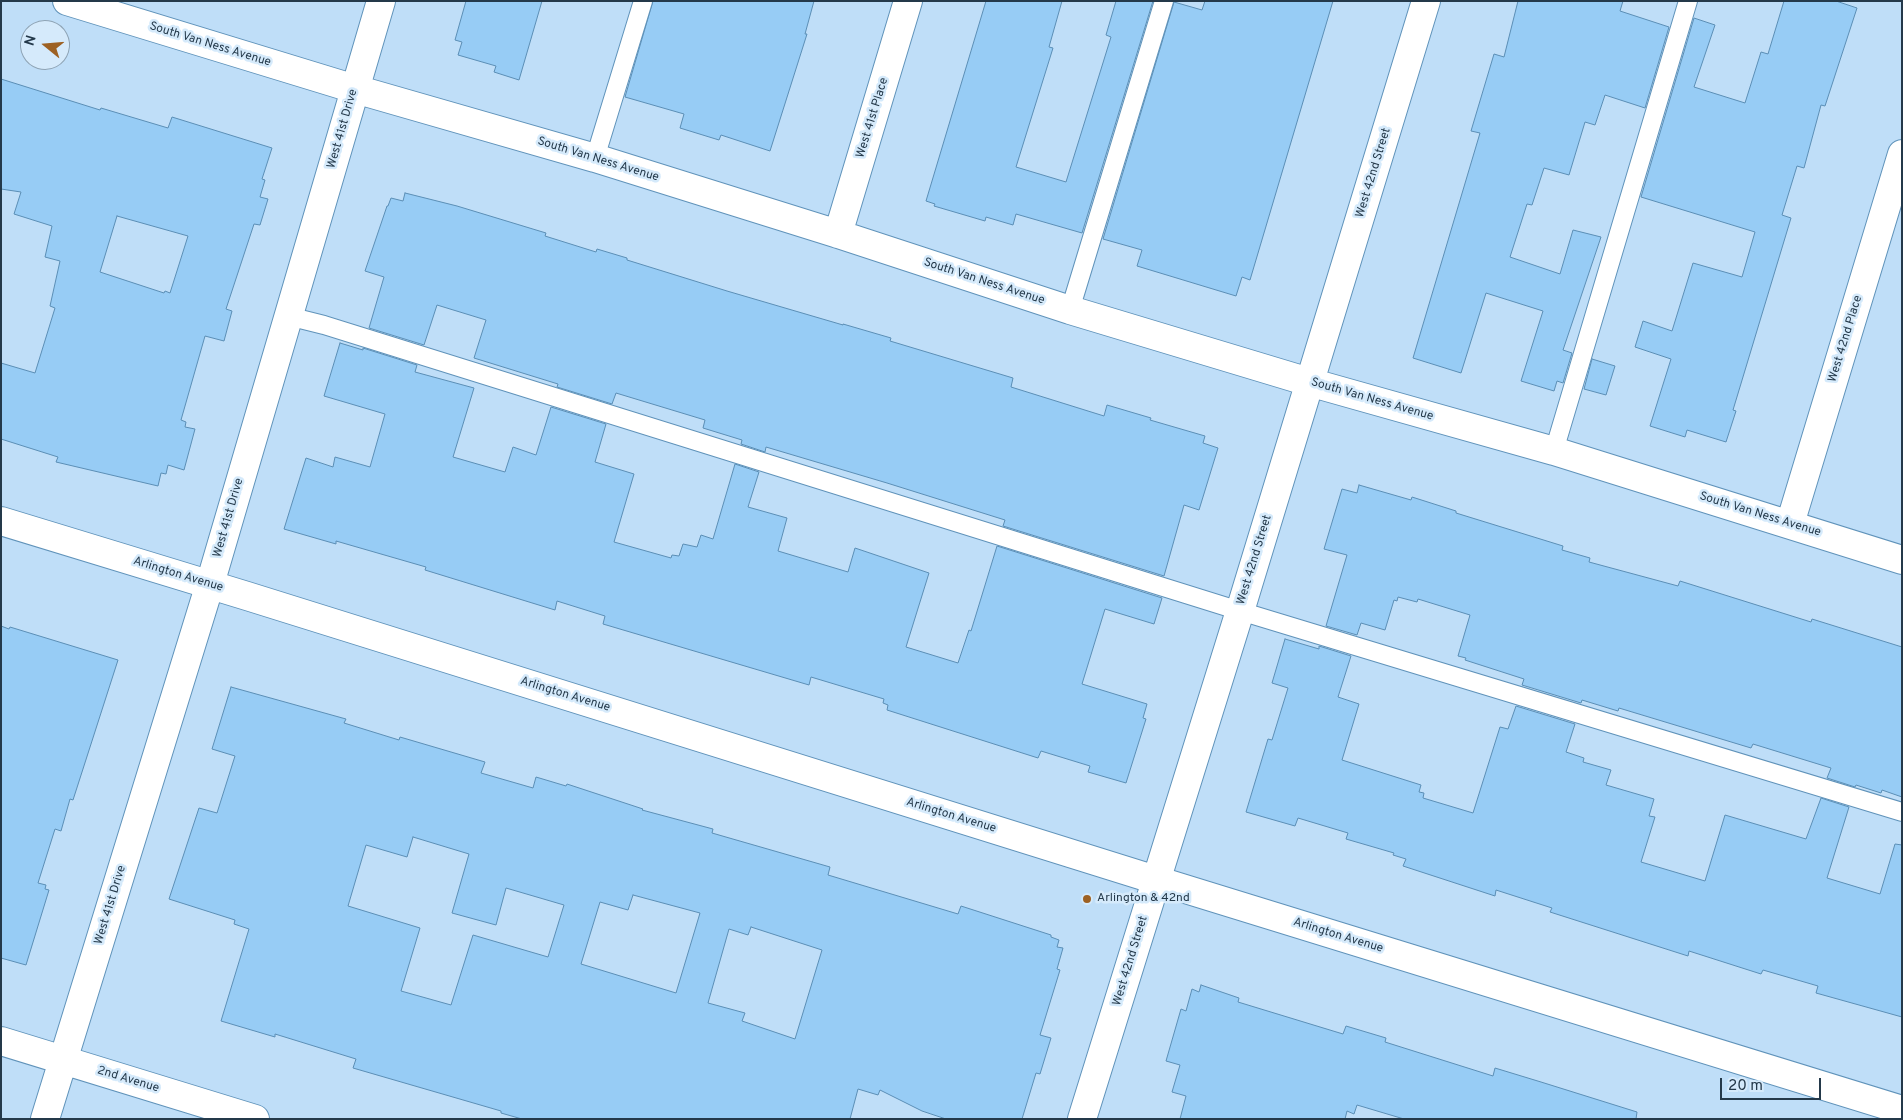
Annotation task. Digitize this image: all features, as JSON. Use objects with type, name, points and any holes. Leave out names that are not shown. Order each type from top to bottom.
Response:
[{"type":"street","name":"South Van Ness Avenue","points":[[67,1],[119,9],[354,89],[595,158],[838,234],[1070,310],[1309,382],[1554,451],[1902,560]]},
{"type":"street","name":"West 41st Drive","points":[[45,1119],[210,584],[381,1]]},
{"type":"street","name":"West 41st Place","points":[[838,234],[908,1]]},
{"type":"street","name":"West 42nd Street","points":[[1082,1119],[1240,611],[1426,1]]},
{"type":"street","name":"West 42nd Place","points":[[1790,524],[1902,154]]},
{"type":"street","name":"Arlington Avenue","points":[[1,521],[210,584],[1156,880],[1902,1110]]},
{"type":"street","name":"2nd Avenue","points":[[1,1041],[255,1119]]},
{"type":"lane","points":[[595,158],[642,1]]},
{"type":"lane","points":[[1070,310],[1164,1]]},
{"type":"lane","points":[[1554,451],[1688,1]]},
{"type":"lane","points":[[288,316],[324,325],[1240,611],[1902,812]]},
{"type":"building","points":[[466,1],[542,1],[519,80],[494,72],[496,66],[458,55],[462,42],[455,40]]},
{"type":"building","points":[[653,1],[814,1],[805,34],[807,34],[770,151],[721,135],[719,140],[680,128],[684,114],[625,97]]},
{"type":"building","points":[[986,1],[1062,1],[1049,47],[1053,48],[1016,167],[1066,182],[1111,37],[1106,35],[1116,1],[1153,1],[1082,233],[1016,214],[1013,225],[986,217],[985,221],[934,206],[935,204],[926,201]]},
{"type":"building","points":[[1205,1],[1333,1],[1250,280],[1242,277],[1236,296],[1137,266],[1142,250],[1103,239],[1174,2],[1202,10]]},
{"type":"building","points":[[1518,1],[1623,1],[1620,11],[1669,27],[1645,108],[1605,95],[1595,125],[1585,122],[1569,175],[1544,168],[1532,205],[1527,204],[1510,257],[1560,274],[1573,230],[1601,237],[1563,350],[1572,353],[1563,383],[1557,381],[1554,391],[1521,381],[1543,311],[1486,293],[1461,373],[1413,358],[1480,133],[1471,131],[1494,54],[1504,57]]},
{"type":"building","points":[[1784,1],[1836,1],[1857,8],[1825,106],[1821,105],[1804,168],[1797,166],[1782,215],[1791,218],[1733,410],[1736,411],[1726,442],[1687,430],[1685,437],[1650,426],[1671,359],[1635,347],[1643,321],[1672,331],[1693,263],[1742,277],[1755,232],[1641,197],[1694,18],[1715,25],[1694,87],[1745,103],[1761,52],[1768,54]]},
{"type":"building","points":[[1,79],[100,110],[101,108],[168,128],[172,117],[272,148],[262,179],[265,180],[260,197],[268,199],[260,225],[254,224],[226,309],[232,311],[224,341],[205,336],[181,420],[186,422],[185,427],[195,429],[184,470],[168,465],[166,474],[161,473],[158,486],[56,462],[58,457],[1,439],[1,363],[35,373],[55,308],[50,306],[60,261],[45,257],[52,226],[14,214],[21,192],[1,189]],"holes":[[[117,216],[188,236],[170,293],[165,291],[164,293],[100,272]]]},
{"type":"building","points":[[405,193],[457,206],[546,233],[545,236],[596,252],[597,249],[727,291],[891,338],[890,341],[1013,378],[1011,387],[1104,416],[1107,405],[1205,436],[1203,443],[1218,448],[1199,510],[1184,505],[1164,576],[1003,526],[1005,520],[887,483],[766,447],[765,452],[741,444],[742,440],[703,428],[705,420],[616,393],[612,404],[557,387],[558,384],[474,358],[486,320],[437,305],[424,345],[369,328],[384,277],[365,271],[391,198],[403,201]]},
{"type":"building","points":[[340,343],[363,350],[363,348],[417,365],[415,372],[474,388],[453,457],[505,472],[513,447],[536,455],[551,407],[606,424],[595,462],[634,474],[614,542],[671,558],[672,555],[679,556],[683,544],[697,547],[701,535],[713,539],[735,464],[759,472],[748,507],[787,518],[778,551],[848,572],[855,548],[929,573],[906,647],[958,663],[969,630],[971,631],[997,546],[1162,598],[1154,624],[1105,609],[1082,684],[1147,704],[1143,718],[1146,719],[1126,783],[1088,772],[1090,766],[1041,751],[1038,758],[887,710],[888,705],[883,703],[884,699],[811,677],[809,685],[603,624],[605,616],[557,601],[555,610],[425,570],[426,567],[336,541],[336,544],[284,529],[306,458],[333,467],[335,457],[370,467],[385,414],[324,396]]},
{"type":"building","points":[[1592,359],[1615,366],[1606,395],[1584,389]]},
{"type":"building","points":[[1359,485],[1411,500],[1412,497],[1456,511],[1456,513],[1563,546],[1562,550],[1590,558],[1589,562],[1678,586],[1680,581],[1811,622],[1812,619],[1902,647],[1902,797],[1882,790],[1881,793],[1827,778],[1831,768],[1753,744],[1751,748],[1619,708],[1618,711],[1582,700],[1581,703],[1522,685],[1524,679],[1458,656],[1470,615],[1418,599],[1417,602],[1398,597],[1397,601],[1394,600],[1385,630],[1361,623],[1357,635],[1326,626],[1347,555],[1324,549],[1342,489],[1357,493]]},
{"type":"building","points":[[1,626],[9,629],[10,627],[118,660],[73,800],[70,799],[61,831],[55,829],[38,883],[46,885],[45,889],[49,890],[26,965],[1,958]]},
{"type":"building","points":[[1285,639],[1319,649],[1319,646],[1351,656],[1338,697],[1359,704],[1342,760],[1421,785],[1419,792],[1424,793],[1423,798],[1473,813],[1500,727],[1508,729],[1516,706],[1575,724],[1566,752],[1584,758],[1583,762],[1611,770],[1606,785],[1654,799],[1649,816],[1655,817],[1641,862],[1705,881],[1725,815],[1806,839],[1821,798],[1849,807],[1827,878],[1880,894],[1895,844],[1902,845],[1902,1017],[1816,993],[1818,986],[1763,970],[1761,974],[1689,951],[1688,956],[1550,912],[1552,908],[1496,890],[1495,896],[1403,866],[1406,859],[1393,855],[1394,853],[1346,839],[1348,833],[1298,818],[1295,826],[1246,812],[1268,739],[1272,740],[1288,688],[1272,683]]},
{"type":"building","points":[[231,687],[346,719],[344,723],[399,740],[400,737],[485,762],[481,773],[533,788],[536,777],[566,786],[567,784],[642,810],[713,829],[712,833],[830,867],[828,875],[958,914],[961,906],[1051,935],[1051,937],[1059,940],[1057,947],[1063,948],[1057,969],[1060,970],[1040,1035],[1051,1038],[1040,1074],[1036,1073],[1022,1119],[946,1119],[922,1111],[880,1090],[878,1095],[858,1089],[850,1119],[522,1119],[501,1113],[501,1111],[353,1068],[356,1059],[275,1034],[275,1037],[221,1021],[249,929],[234,924],[235,920],[169,899],[199,808],[217,813],[235,756],[212,749]],"holes":[[[413,837],[469,854],[452,913],[496,925],[506,888],[564,905],[548,957],[473,935],[451,1005],[401,991],[420,928],[348,906],[366,845],[407,857]],[[633,895],[700,913],[676,993],[581,964],[600,902],[628,910]],[[751,927],[822,950],[795,1039],[742,1021],[745,1013],[708,1003],[729,929],[748,935]]]},
{"type":"building","points":[[1201,985],[1239,998],[1238,1002],[1343,1034],[1346,1026],[1386,1038],[1385,1042],[1493,1076],[1495,1068],[1541,1082],[1637,1112],[1636,1119],[1404,1119],[1357,1105],[1354,1114],[1347,1111],[1345,1119],[1180,1119],[1186,1096],[1172,1092],[1180,1065],[1166,1061],[1181,1009],[1186,1011],[1192,989],[1199,992]]},
{"type":"place","name":"Arlington & 42nd","points":[[1087,899]]}]
